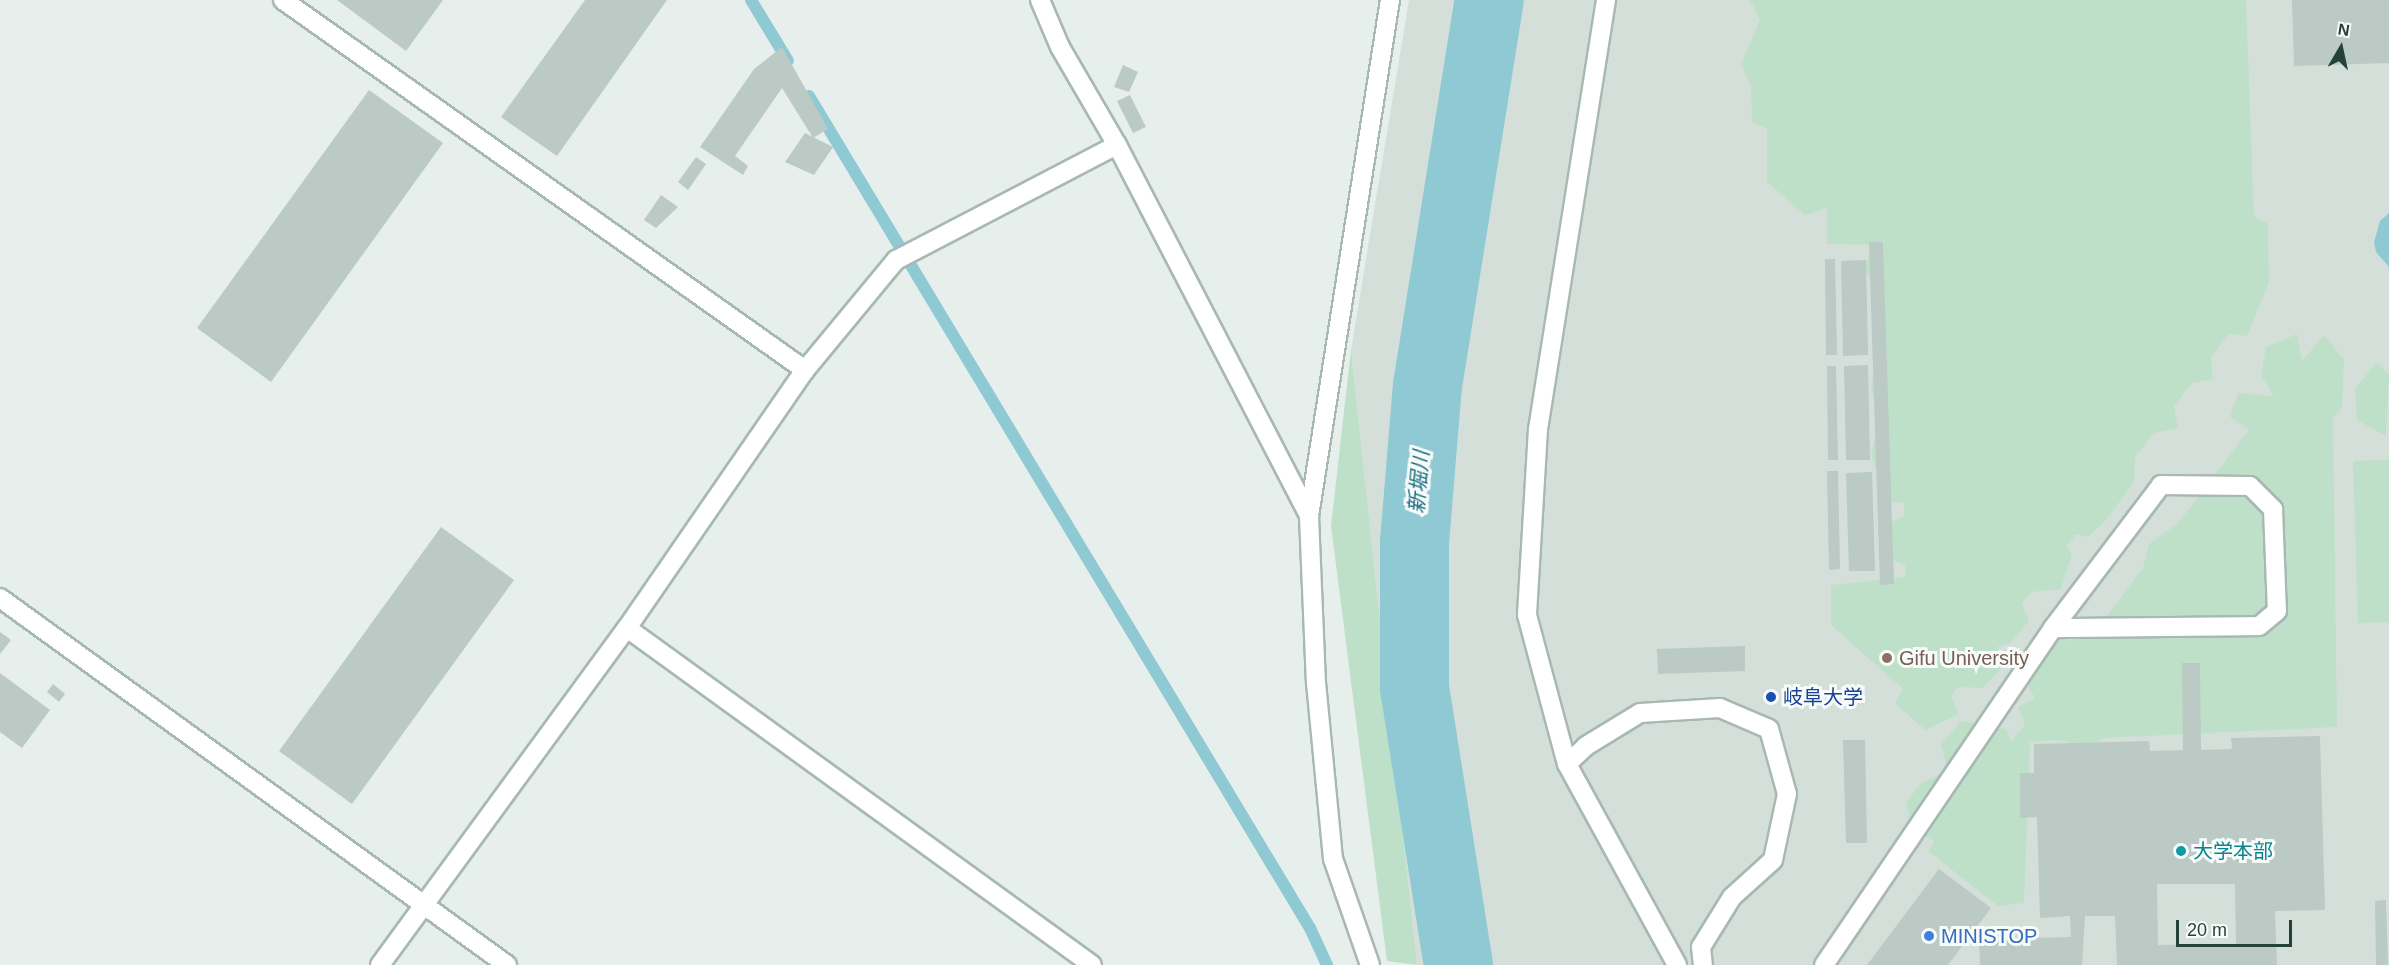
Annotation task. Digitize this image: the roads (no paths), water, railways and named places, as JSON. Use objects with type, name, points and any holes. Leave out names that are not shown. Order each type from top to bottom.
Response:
[{"type":"street","points":[[283,0],[805,370]]},
{"type":"street","points":[[1040,0],[1060,47],[1117,145],[1309,516]]},
{"type":"street","points":[[1370,965],[1333,859],[1316,684],[1309,516],[1390,0]]},
{"type":"street","points":[[1606,0],[1538,429],[1527,615],[1567,764],[1677,965]]},
{"type":"street","points":[[380,965],[627,628],[805,370],[896,260],[1117,145]]},
{"type":"street","points":[[1824,965],[2053,628],[2161,485],[2250,486],[2273,509],[2277,611],[2259,626],[2053,628]]},
{"type":"street","points":[[0,598],[507,965]]},
{"type":"street","points":[[627,628],[1092,965]]},
{"type":"street","points":[[1567,764],[1586,746],[1640,713],[1720,708],[1769,729],[1787,794],[1773,860],[1732,897],[1701,946],[1703,965]]},
{"type":"water","points":[[2389,213],[2389,267],[2376,252],[2374,242],[2380,221]]},
{"type":"waterway","points":[[751,0],[788,61]]},
{"type":"waterway","name":"新堀川","points":[[1458,965],[1414,688],[1414,542],[1427,385],[1489,0]]},
{"type":"waterway","points":[[809,96],[1310,928],[1327,965]]},
{"type":"place","name":"Gifu University","points":[[1887,658]]},
{"type":"place","name":"岐阜大学","points":[[1771,697]]},
{"type":"place","name":"大学本部","points":[[2181,851]]},
{"type":"place","name":"MINISTOP","points":[[1929,936]]}]
